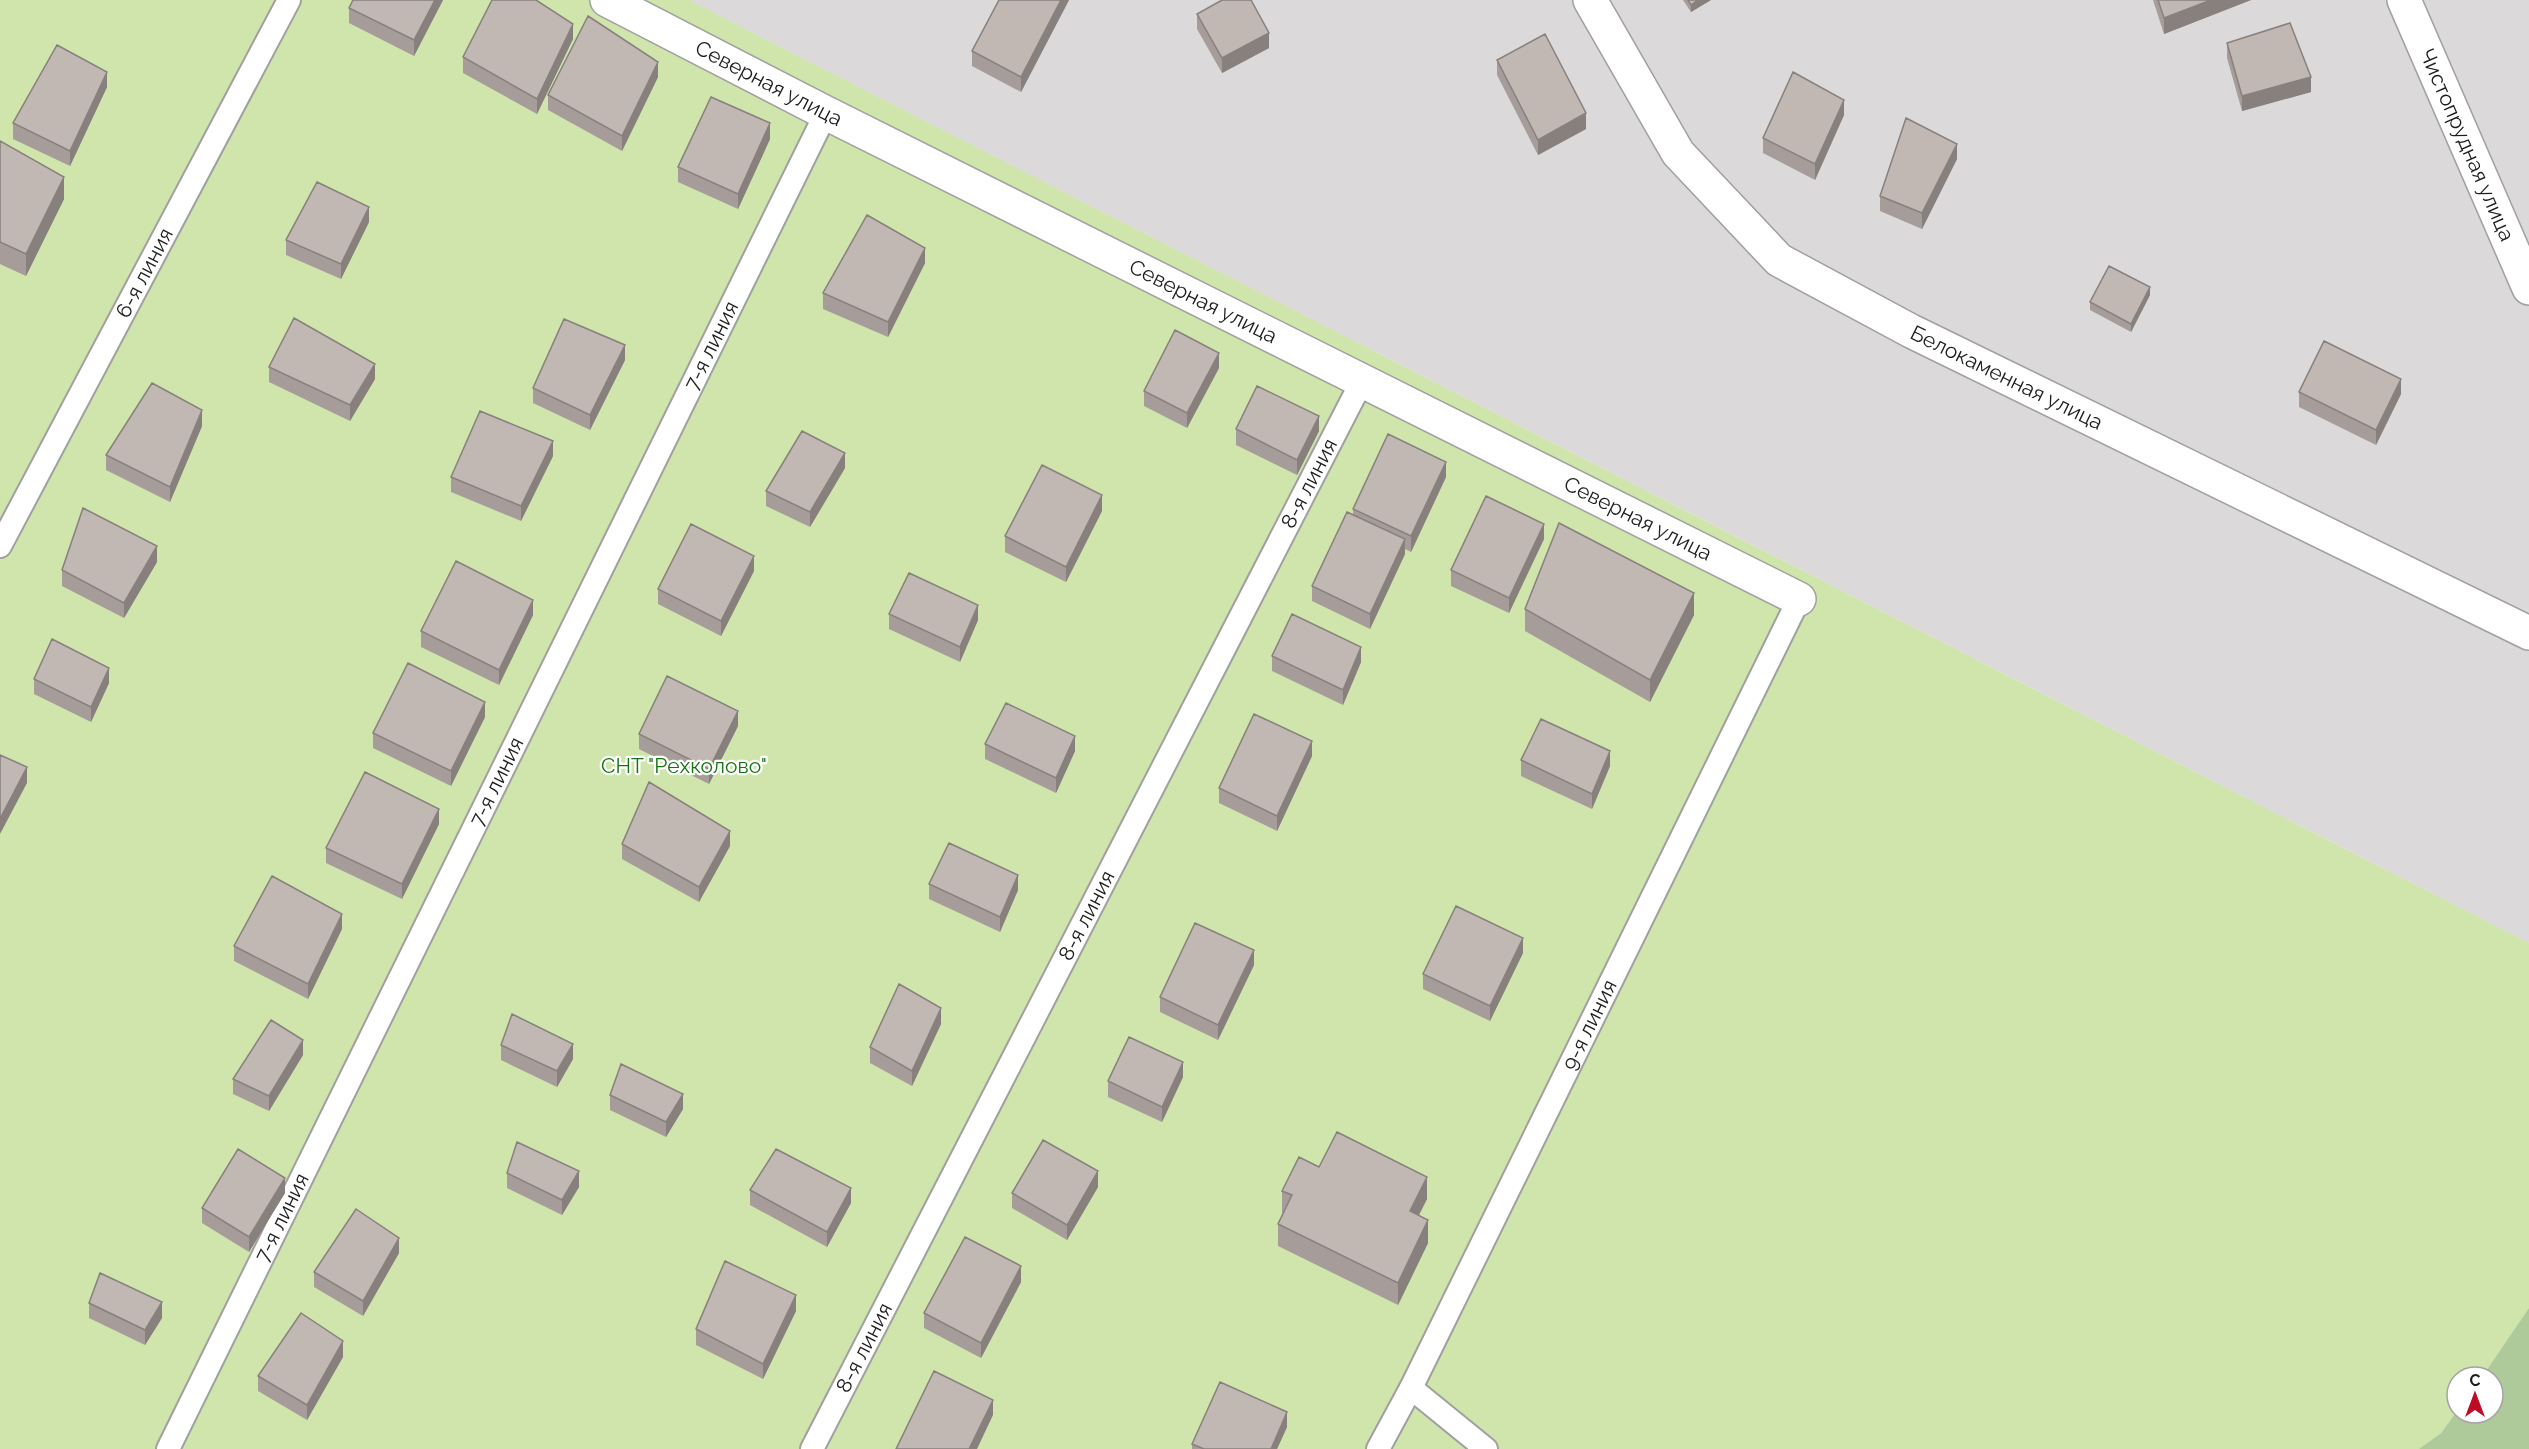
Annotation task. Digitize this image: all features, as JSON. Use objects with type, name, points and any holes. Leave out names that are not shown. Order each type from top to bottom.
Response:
[{"type":"street","name":"Северная улица","points":[[607,0],[826,113],[1799,599]]},
{"type":"street","name":"Белокаменная улица","points":[[1590,0],[1677,153],[1779,260],[1911,331],[2529,633]]},
{"type":"street","name":"Чистопрудная улица","points":[[2404,0],[2529,288]]},
{"type":"lane","name":"6-я линия","points":[[0,546],[289,0]]},
{"type":"lane","name":"7-я линия","points":[[168,1449],[826,113]]},
{"type":"lane","name":"8-я линия","points":[[812,1449],[1362,381]]},
{"type":"lane","name":"9-я линия","points":[[1378,1449],[1411,1388],[1799,599]]},
{"type":"lane","points":[[1411,1388],[1486,1449]]},
{"type":"shaded area","points":[[689,0],[2529,0],[2529,943],[1870,605]]},
{"type":"green space","name":"СНТ \"Рехколово\"","points":[[0,0],[689,0],[2529,943],[2529,1308],[2490,1365],[2445,1365],[2445,1425],[2447,1425],[2441,1433],[2419,1449],[0,1449]]},
{"type":"green space","points":[[2529,1308],[2529,1449],[2419,1449],[2441,1433],[2447,1425],[2505,1425],[2505,1365],[2490,1365]]},
{"type":"building","points":[[353,0],[435,0],[414,40],[349,8]]},
{"type":"building","points":[[492,0],[536,0],[573,24],[537,99],[463,57]]},
{"type":"building","points":[[999,0],[1061,0],[1021,77],[972,51]]},
{"type":"building","points":[[1222,0],[1251,0],[1269,33],[1222,58],[1197,14]]},
{"type":"building","points":[[1688,0],[1698,0],[1691,5]]},
{"type":"building","points":[[2158,0],[2211,0],[2164,18]]},
{"type":"building","points":[[588,16],[658,62],[622,136],[548,95]]},
{"type":"building","points":[[2290,23],[2311,77],[2242,96],[2227,43]]},
{"type":"building","points":[[1545,34],[1586,113],[1538,140],[1497,60]]},
{"type":"building","points":[[57,45],[107,72],[70,151],[13,123]]},
{"type":"building","points":[[1793,72],[1844,100],[1815,164],[1763,138]]},
{"type":"building","points":[[711,97],[770,123],[738,194],[678,167]]},
{"type":"building","points":[[1906,118],[1957,144],[1922,213],[1880,196]]},
{"type":"building","points":[[0,141],[64,177],[26,254],[0,242]]},
{"type":"building","points":[[317,182],[369,207],[341,264],[286,240]]},
{"type":"building","points":[[867,215],[925,248],[888,322],[823,293]]},
{"type":"building","points":[[2109,266],[2150,287],[2131,324],[2090,302]]},
{"type":"building","points":[[294,318],[375,364],[350,405],[269,367]]},
{"type":"building","points":[[564,319],[625,345],[590,415],[533,388]]},
{"type":"building","points":[[1175,330],[1219,353],[1187,413],[1144,391]]},
{"type":"building","points":[[2324,341],[2401,379],[2376,430],[2299,392]]},
{"type":"building","points":[[152,383],[202,410],[170,487],[106,455]]},
{"type":"building","points":[[1257,386],[1319,416],[1297,460],[1236,429]]},
{"type":"building","points":[[480,411],[553,441],[521,506],[451,477]]},
{"type":"building","points":[[802,431],[845,453],[810,512],[766,491]]},
{"type":"building","points":[[1388,434],[1446,462],[1411,536],[1353,509]]},
{"type":"building","points":[[1042,465],[1102,495],[1066,567],[1005,536]]},
{"type":"building","points":[[1486,496],[1544,524],[1509,598],[1451,570]]},
{"type":"building","points":[[83,508],[157,546],[124,603],[62,570]]},
{"type":"building","points":[[1347,512],[1405,539],[1370,614],[1312,586]]},
{"type":"building","points":[[1559,523],[1694,593],[1650,680],[1525,609]]},
{"type":"building","points":[[691,524],[754,556],[721,621],[658,589]]},
{"type":"building","points":[[456,561],[533,600],[499,670],[421,631]]},
{"type":"building","points":[[909,573],[978,605],[960,647],[889,614]]},
{"type":"building","points":[[1292,614],[1361,647],[1343,690],[1272,656]]},
{"type":"building","points":[[52,639],[109,668],[91,707],[34,679]]},
{"type":"building","points":[[408,663],[485,702],[451,771],[373,733]]},
{"type":"building","points":[[667,676],[738,711],[709,769],[639,734]]},
{"type":"building","points":[[1006,703],[1075,736],[1056,778],[985,744]]},
{"type":"building","points":[[1254,714],[1312,741],[1277,816],[1219,788]]},
{"type":"building","points":[[1541,719],[1610,751],[1592,794],[1521,760]]},
{"type":"building","points":[[0,755],[27,767],[0,819]]},
{"type":"building","points":[[365,772],[439,809],[402,884],[326,848]]},
{"type":"building","points":[[649,782],[730,831],[699,887],[622,844]]},
{"type":"building","points":[[949,843],[1018,875],[1000,917],[929,884]]},
{"type":"building","points":[[272,876],[342,914],[308,984],[234,946]]},
{"type":"building","points":[[1456,906],[1523,938],[1490,1006],[1423,974]]},
{"type":"building","points":[[1195,923],[1254,950],[1218,1025],[1160,997]]},
{"type":"building","points":[[899,984],[941,1008],[912,1071],[870,1047]]},
{"type":"building","points":[[512,1014],[573,1044],[557,1071],[501,1045]]},
{"type":"building","points":[[271,1020],[303,1040],[269,1096],[233,1079]]},
{"type":"building","points":[[1129,1037],[1183,1062],[1162,1107],[1108,1081]]},
{"type":"building","points":[[621,1064],[683,1094],[666,1122],[610,1095]]},
{"type":"building","points":[[1337,1132],[1427,1177],[1410,1211],[1428,1220],[1398,1283],[1278,1224],[1292,1195],[1282,1191],[1299,1157],[1319,1167]]},
{"type":"building","points":[[1043,1140],[1098,1171],[1067,1225],[1012,1193]]},
{"type":"building","points":[[517,1142],[579,1171],[562,1200],[507,1173]]},
{"type":"building","points":[[238,1149],[285,1178],[249,1237],[202,1208]]},
{"type":"building","points":[[776,1149],[851,1188],[827,1232],[750,1190]]},
{"type":"building","points":[[356,1209],[399,1238],[363,1301],[314,1272]]},
{"type":"building","points":[[965,1237],[1021,1266],[981,1343],[924,1313]]},
{"type":"building","points":[[725,1261],[796,1295],[763,1364],[696,1329]]},
{"type":"building","points":[[100,1273],[162,1302],[145,1330],[89,1303]]},
{"type":"building","points":[[301,1313],[343,1341],[307,1405],[258,1376]]},
{"type":"building","points":[[934,1371],[993,1400],[969,1449],[896,1449]]},
{"type":"building","points":[[1220,1382],[1287,1412],[1271,1449],[1204,1449],[1192,1444]]}]
